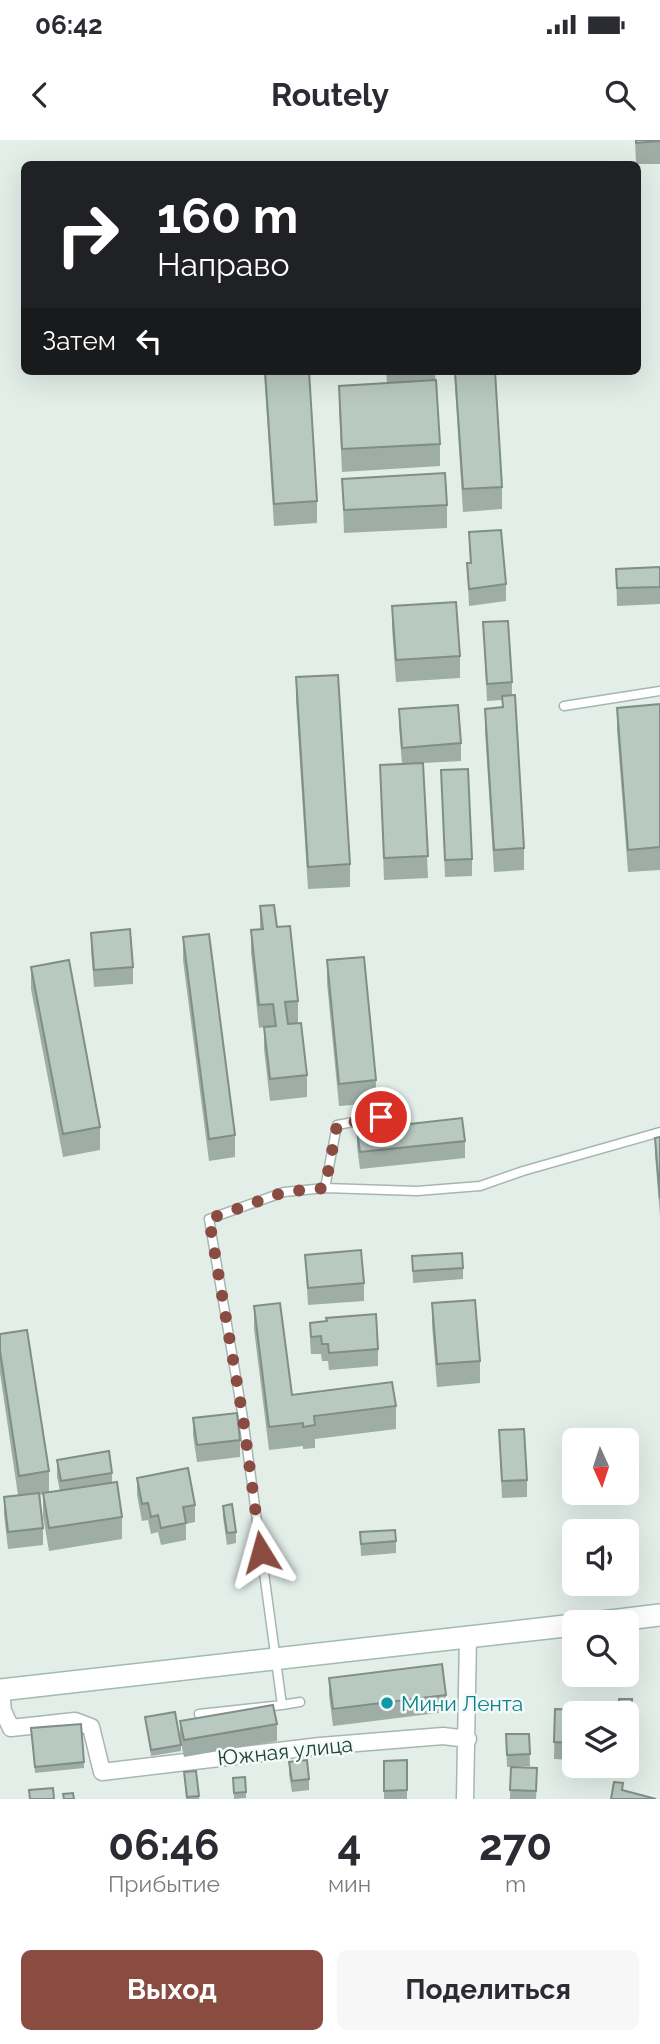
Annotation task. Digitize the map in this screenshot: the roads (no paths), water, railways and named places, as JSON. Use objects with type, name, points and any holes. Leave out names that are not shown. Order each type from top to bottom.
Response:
[{"type":"main road","points":[[639,1618],[660,1615]]},
{"type":"main road","points":[[1,1705],[276,1659],[562,1626]]},
{"type":"street","points":[[465,1799],[468,1637]]},
{"type":"street","name":"Южная улица","points":[[1,1705],[11,1728],[75,1721],[91,1727],[102,1772],[320,1746],[443,1736],[468,1739]]},
{"type":"lane","points":[[564,706],[660,691]]},
{"type":"lane","points":[[325,1188],[337,1125],[381,1117]]},
{"type":"lane","points":[[282,1704],[243,1418],[209,1219],[284,1192],[325,1188],[417,1191],[480,1186],[660,1132]]},
{"type":"lane","points":[[0,1683],[1,1705]]},
{"type":"lane","points":[[199,1714],[300,1702]]},
{"type":"place","name":"Мини Лента","points":[[387,1703]]}]
